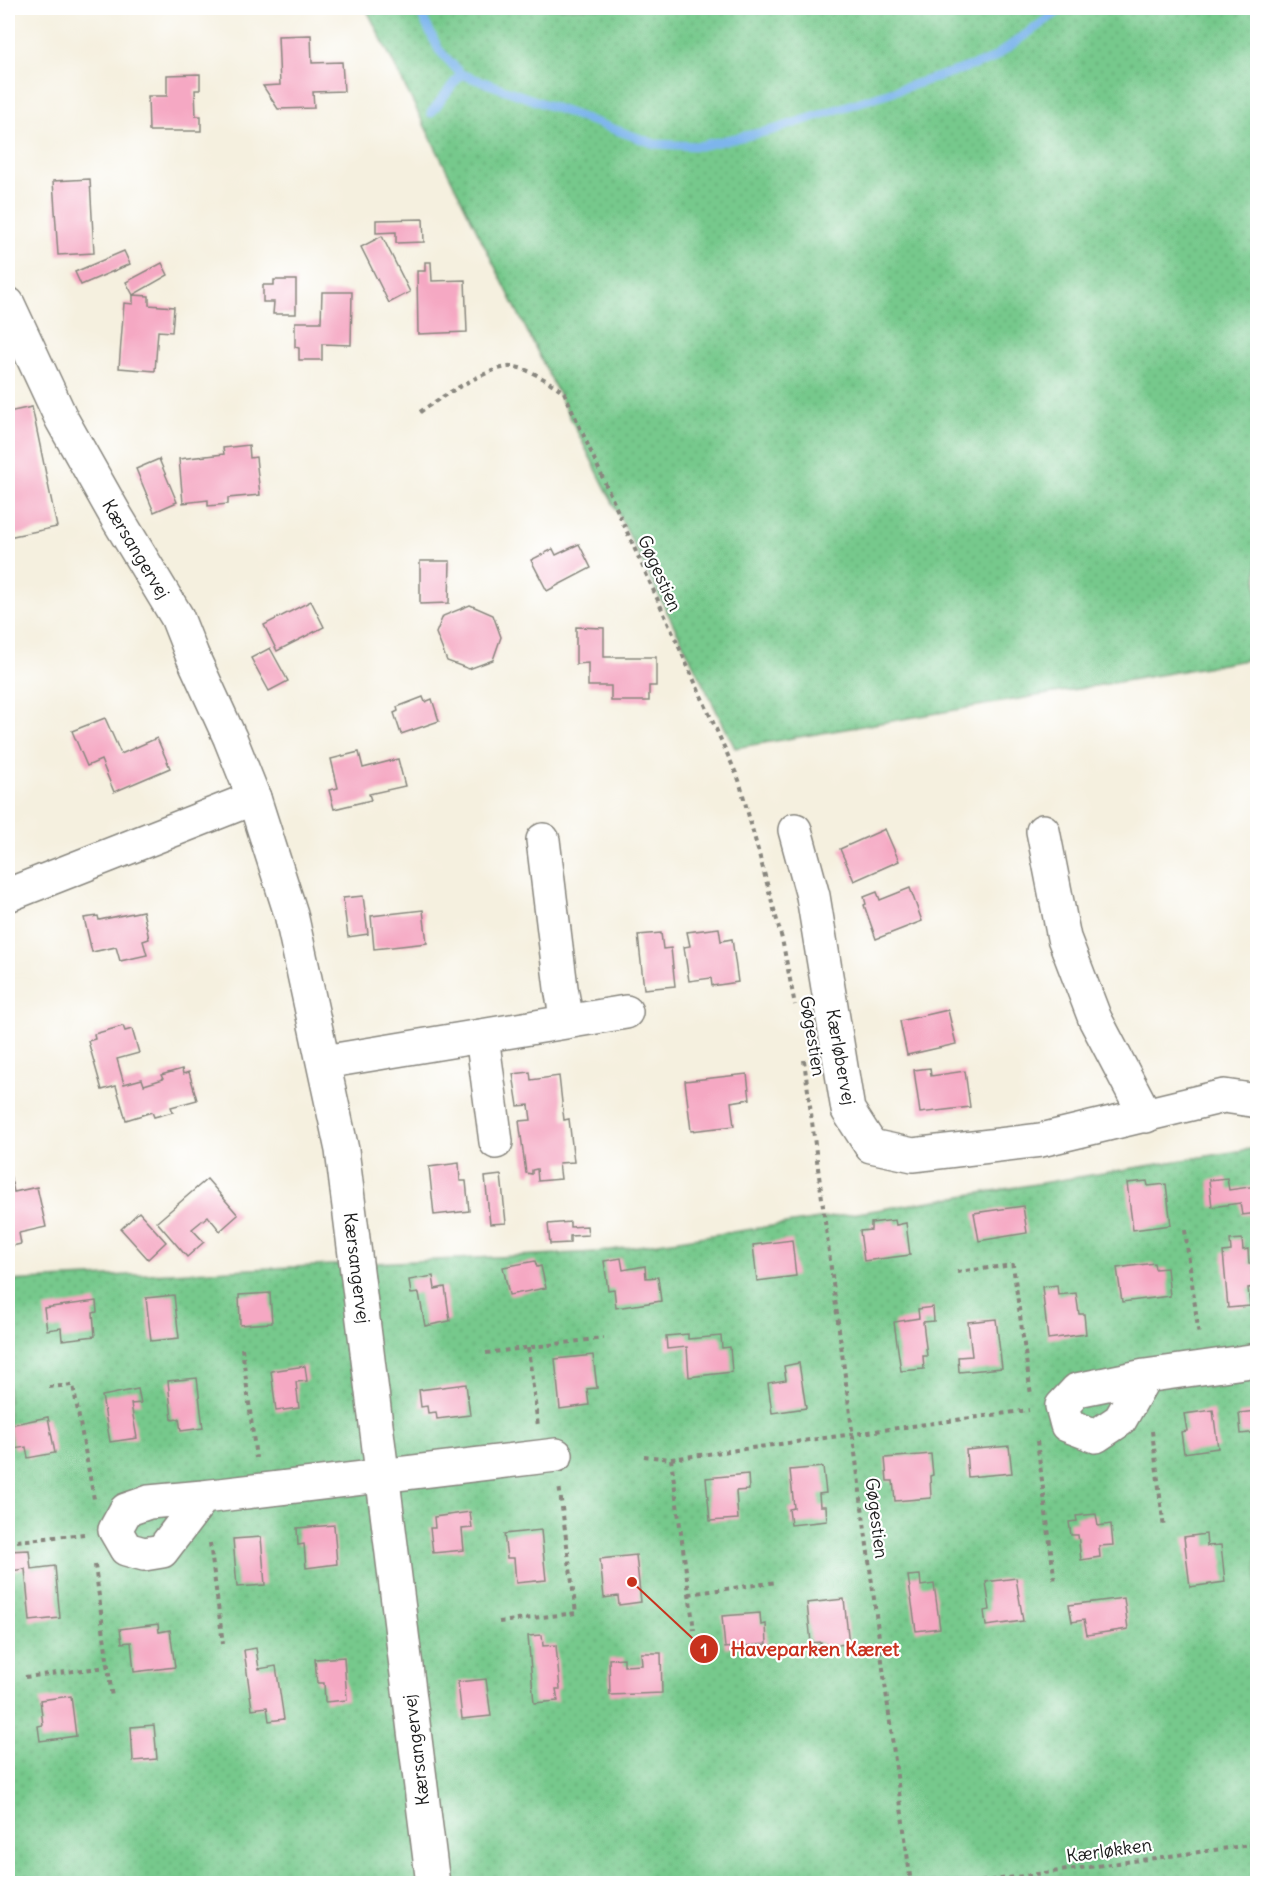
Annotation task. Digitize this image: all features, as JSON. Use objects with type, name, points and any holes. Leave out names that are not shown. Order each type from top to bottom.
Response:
[{"type":"street","name":"Kærsangervej","points":[[8,304],[62,420],[177,617],[254,798],[291,914],[342,1150],[433,1884]]},
{"type":"street","points":[[8,895],[254,798]]},
{"type":"street","name":"Kærløbervej","points":[[795,830],[813,896],[849,1110],[871,1146],[913,1155],[1041,1140],[1224,1096],[1257,1101]]},
{"type":"street","points":[[1043,831],[1064,938],[1095,1019],[1146,1116]]},
{"type":"street","points":[[543,840],[567,1021]]},
{"type":"street","points":[[324,1062],[626,1012]]},
{"type":"street","points":[[482,1036],[496,1142]]},
{"type":"street","points":[[1145,1376],[1120,1420],[1096,1436],[1067,1425],[1047,1408],[1077,1390],[1145,1376],[1257,1360]]},
{"type":"street","points":[[203,1497],[162,1551],[144,1554],[126,1549],[102,1532],[126,1510],[149,1502],[549,1455]]},
{"type":"path","name":"Gøgestien","points":[[420,412],[444,394],[490,372],[514,366],[545,379],[564,392],[739,780],[782,939],[796,1013]]},
{"type":"path","name":"Gøgestien","points":[[804,1058],[911,1884]]},
{"type":"path","points":[[1185,1230],[1203,1368]]},
{"type":"path","points":[[644,1456],[670,1459],[1047,1408],[1013,1264],[957,1272]]},
{"type":"path","points":[[486,1353],[603,1338]]},
{"type":"path","points":[[242,1348],[260,1489]]},
{"type":"path","points":[[499,1622],[576,1612],[528,1348]]},
{"type":"path","points":[[1145,1376],[1164,1529]]},
{"type":"path","points":[[50,1387],[73,1385],[102,1532],[108,1667],[112,1698]]},
{"type":"path","points":[[1036,1433],[1055,1583]]},
{"type":"path","points":[[670,1459],[694,1630]]},
{"type":"path","points":[[203,1497],[223,1644]]},
{"type":"path","points":[[8,1542],[102,1532]]},
{"type":"path","points":[[689,1594],[777,1582]]},
{"type":"path","points":[[26,1677],[108,1667]]},
{"type":"path","name":"Kærløkken","points":[[964,1884],[1257,1844]]},
{"type":"green space","points":[[366,8],[1257,8],[1257,658],[735,748]]},
{"type":"green space","points":[[1257,1148],[1257,1883],[8,1884],[8,1281],[598,1252],[833,1217]]},
{"type":"building","points":[[311,35],[312,63],[342,62],[344,91],[313,92],[314,108],[278,109],[263,86],[280,85],[278,36]]},
{"type":"building","points":[[200,74],[200,90],[195,90],[196,116],[201,116],[201,131],[149,131],[148,96],[167,96],[167,75]]},
{"type":"building","points":[[90,179],[94,253],[58,255],[53,181]]},
{"type":"building","points":[[423,219],[424,242],[396,243],[396,232],[376,233],[376,220]]},
{"type":"building","points":[[382,236],[410,292],[389,303],[361,247]]},
{"type":"building","points":[[124,251],[130,264],[81,285],[75,272]]},
{"type":"building","points":[[425,262],[431,262],[432,281],[465,280],[467,332],[418,334],[417,271],[425,271]]},
{"type":"building","points":[[162,263],[168,275],[133,295],[126,282]]},
{"type":"building","points":[[274,280],[296,280],[296,314],[273,314],[274,302],[263,302],[263,285],[274,285]]},
{"type":"building","points":[[322,292],[352,292],[351,345],[322,344],[322,360],[299,360],[299,348],[295,347],[295,322],[321,322]]},
{"type":"building","points":[[133,295],[149,296],[149,305],[174,307],[172,332],[158,331],[155,371],[119,368],[124,303],[133,304]]},
{"type":"building","points":[[32,407],[57,527],[8,537],[8,412]]},
{"type":"building","points":[[249,445],[250,458],[256,457],[260,495],[228,498],[228,504],[208,506],[208,500],[183,503],[179,459],[224,454],[223,448]]},
{"type":"building","points":[[159,459],[177,502],[154,512],[136,469]]},
{"type":"building","points":[[579,544],[591,568],[547,591],[531,560],[553,549],[556,555]]},
{"type":"building","points":[[420,561],[450,561],[449,603],[420,604]]},
{"type":"building","points":[[311,601],[324,627],[277,651],[264,625]]},
{"type":"building","points":[[470,605],[493,615],[501,637],[493,660],[469,669],[447,661],[436,633],[443,616]]},
{"type":"building","points":[[576,627],[604,628],[604,657],[656,657],[656,686],[649,686],[649,701],[611,701],[611,686],[588,686],[588,663],[576,664]]},
{"type":"building","points":[[270,648],[288,681],[269,691],[251,658]]},
{"type":"building","points":[[423,697],[425,702],[432,699],[439,721],[401,734],[394,713],[398,711],[397,707]]},
{"type":"building","points":[[105,718],[121,754],[157,738],[170,768],[114,792],[101,760],[87,766],[72,731]]},
{"type":"building","points":[[359,752],[363,768],[398,759],[405,786],[369,794],[371,800],[334,809],[329,790],[338,788],[331,759]]},
{"type":"building","points":[[885,829],[899,861],[854,881],[840,849]]},
{"type":"building","points":[[910,888],[922,921],[876,939],[864,905],[866,904],[864,897],[877,892],[880,900]]},
{"type":"building","points":[[363,896],[368,934],[348,937],[343,898]]},
{"type":"building","points":[[423,910],[427,943],[374,949],[371,916]]},
{"type":"building","points":[[143,911],[149,939],[143,941],[147,955],[120,961],[116,947],[92,952],[84,918],[98,916],[99,920]]},
{"type":"building","points":[[719,928],[721,941],[732,939],[738,982],[712,986],[711,978],[689,981],[684,947],[690,946],[687,932]]},
{"type":"building","points":[[661,933],[663,949],[671,948],[675,986],[644,989],[638,935]]},
{"type":"building","points":[[948,1010],[956,1044],[907,1055],[900,1021]]},
{"type":"building","points":[[123,1026],[125,1031],[132,1029],[139,1053],[117,1059],[124,1084],[142,1079],[144,1085],[163,1079],[161,1075],[182,1069],[183,1074],[189,1072],[197,1100],[171,1107],[173,1112],[154,1117],[152,1112],[126,1120],[116,1086],[102,1090],[88,1041],[95,1039],[94,1034]]},
{"type":"building","points":[[930,1068],[931,1076],[965,1071],[970,1107],[920,1113],[914,1070]]},
{"type":"building","points":[[530,1072],[531,1080],[559,1076],[564,1120],[569,1119],[574,1162],[559,1163],[561,1179],[538,1181],[537,1169],[532,1170],[532,1174],[526,1173],[519,1121],[531,1120],[529,1105],[518,1106],[513,1074]]},
{"type":"building","points":[[747,1074],[750,1099],[731,1102],[734,1126],[691,1131],[685,1081]]},
{"type":"building","points":[[459,1163],[460,1181],[466,1181],[469,1211],[434,1215],[429,1167]]},
{"type":"building","points":[[8,1166],[14,1192],[37,1187],[46,1227],[19,1233],[21,1244],[8,1247]]},
{"type":"building","points":[[501,1175],[506,1223],[490,1224],[485,1177]]},
{"type":"building","points":[[1227,1178],[1229,1190],[1256,1186],[1258,1213],[1242,1215],[1240,1203],[1212,1207],[1209,1180]]},
{"type":"building","points":[[207,1179],[238,1215],[220,1231],[208,1216],[192,1229],[204,1242],[187,1257],[157,1222]]},
{"type":"building","points":[[1147,1181],[1148,1186],[1166,1184],[1171,1225],[1133,1230],[1127,1183]]},
{"type":"building","points":[[1023,1206],[1027,1233],[979,1241],[974,1213]]},
{"type":"building","points":[[139,1212],[166,1242],[148,1259],[121,1229]]},
{"type":"building","points":[[895,1220],[896,1225],[906,1223],[910,1255],[864,1261],[860,1231],[871,1230],[871,1223]]},
{"type":"building","points":[[570,1222],[570,1227],[587,1226],[588,1235],[570,1236],[570,1243],[550,1244],[548,1224]]},
{"type":"building","points":[[1242,1239],[1243,1250],[1248,1249],[1249,1264],[1255,1264],[1257,1287],[1248,1288],[1250,1306],[1228,1308],[1223,1252],[1231,1251],[1230,1240]]},
{"type":"building","points":[[792,1240],[796,1276],[757,1281],[753,1245]]},
{"type":"building","points":[[621,1258],[623,1270],[645,1266],[646,1278],[658,1277],[661,1301],[616,1308],[614,1289],[608,1290],[604,1261]]},
{"type":"building","points":[[535,1261],[537,1267],[541,1266],[546,1288],[509,1295],[503,1267]]},
{"type":"building","points":[[1154,1263],[1155,1269],[1167,1268],[1170,1296],[1122,1302],[1117,1268]]},
{"type":"building","points":[[433,1276],[435,1289],[445,1287],[450,1321],[425,1326],[419,1293],[411,1294],[409,1280]]},
{"type":"building","points":[[1057,1285],[1058,1295],[1076,1293],[1079,1314],[1084,1314],[1086,1334],[1048,1339],[1042,1287]]},
{"type":"building","points":[[270,1293],[272,1323],[240,1325],[239,1295]]},
{"type":"building","points":[[174,1295],[179,1338],[151,1341],[146,1298]]},
{"type":"building","points":[[96,1301],[97,1312],[93,1313],[95,1336],[62,1340],[61,1328],[47,1330],[44,1308]]},
{"type":"building","points":[[933,1307],[934,1321],[923,1322],[927,1356],[923,1356],[924,1369],[901,1371],[894,1322],[919,1318],[918,1309]]},
{"type":"building","points":[[996,1319],[1002,1368],[959,1372],[958,1357],[972,1356],[968,1322]]},
{"type":"building","points":[[688,1334],[688,1339],[721,1336],[722,1348],[730,1347],[732,1372],[689,1377],[687,1347],[667,1349],[666,1336]]},
{"type":"building","points":[[593,1355],[597,1388],[587,1389],[589,1405],[560,1409],[555,1359]]},
{"type":"building","points":[[799,1363],[806,1408],[772,1413],[768,1383],[786,1380],[784,1366]]},
{"type":"building","points":[[305,1366],[307,1381],[296,1382],[299,1408],[276,1411],[271,1371]]},
{"type":"building","points":[[197,1378],[203,1428],[181,1431],[179,1419],[172,1420],[168,1381]]},
{"type":"building","points":[[466,1384],[470,1415],[437,1419],[436,1412],[428,1413],[427,1406],[421,1407],[419,1390]]},
{"type":"building","points":[[138,1389],[141,1403],[131,1404],[137,1438],[110,1442],[102,1396]]},
{"type":"building","points":[[1213,1410],[1218,1448],[1184,1453],[1181,1432],[1187,1431],[1184,1414]]},
{"type":"building","points":[[1258,1411],[1258,1432],[1241,1434],[1239,1413]]},
{"type":"building","points":[[48,1417],[55,1453],[28,1458],[26,1447],[14,1449],[9,1425]]},
{"type":"building","points":[[1009,1446],[1012,1473],[968,1477],[966,1450]]},
{"type":"building","points":[[931,1454],[933,1475],[930,1476],[931,1498],[895,1501],[893,1481],[887,1481],[885,1458]]},
{"type":"building","points":[[823,1467],[826,1493],[819,1494],[820,1506],[826,1506],[827,1521],[791,1525],[789,1509],[794,1508],[790,1470]]},
{"type":"building","points":[[748,1474],[749,1490],[736,1491],[738,1519],[710,1521],[706,1478]]},
{"type":"building","points":[[470,1512],[472,1528],[462,1529],[464,1550],[433,1553],[430,1528],[435,1528],[434,1517]]},
{"type":"building","points":[[1096,1514],[1098,1526],[1111,1524],[1113,1545],[1099,1546],[1100,1557],[1081,1560],[1078,1535],[1071,1535],[1069,1522],[1077,1521],[1076,1516]]},
{"type":"building","points":[[334,1525],[337,1564],[306,1568],[304,1544],[298,1545],[297,1528]]},
{"type":"building","points":[[541,1530],[546,1580],[516,1583],[514,1558],[507,1558],[504,1534]]},
{"type":"building","points":[[1206,1534],[1207,1546],[1221,1545],[1225,1582],[1190,1587],[1184,1537]]},
{"type":"building","points":[[261,1537],[265,1585],[237,1587],[233,1539]]},
{"type":"building","points":[[29,1550],[31,1569],[55,1566],[60,1618],[30,1621],[25,1569],[10,1571],[8,1551]]},
{"type":"building","points":[[636,1555],[641,1602],[619,1605],[618,1596],[604,1598],[600,1559]]},
{"type":"building","points":[[920,1575],[921,1586],[934,1584],[940,1628],[916,1631],[908,1576]]},
{"type":"building","points":[[1016,1578],[1023,1621],[986,1626],[984,1611],[990,1610],[986,1582]]},
{"type":"building","points":[[1124,1598],[1128,1629],[1087,1635],[1084,1620],[1072,1622],[1069,1605]]},
{"type":"building","points":[[844,1599],[849,1644],[822,1646],[821,1642],[811,1643],[807,1603]]},
{"type":"building","points":[[760,1613],[761,1625],[766,1624],[767,1644],[725,1648],[722,1616]]},
{"type":"building","points":[[158,1624],[159,1632],[170,1630],[175,1667],[134,1672],[131,1642],[122,1643],[120,1629]]},
{"type":"building","points":[[542,1635],[543,1646],[556,1645],[560,1689],[556,1689],[558,1701],[534,1703],[528,1636]]},
{"type":"building","points":[[256,1648],[259,1669],[276,1666],[284,1719],[269,1721],[267,1707],[252,1709],[244,1650]]},
{"type":"building","points":[[641,1653],[661,1653],[662,1693],[610,1695],[609,1659],[624,1658],[624,1666],[642,1665]]},
{"type":"building","points":[[344,1657],[347,1700],[325,1702],[324,1683],[317,1683],[315,1659]]},
{"type":"building","points":[[486,1679],[491,1716],[462,1719],[458,1682]]},
{"type":"building","points":[[71,1696],[76,1736],[40,1741],[38,1726],[43,1725],[40,1700]]},
{"type":"building","points":[[154,1725],[157,1759],[133,1761],[131,1727]]},
{"type":"waterway","points":[[418,8],[439,50],[461,74],[655,144],[699,146],[773,130],[990,60],[1063,8]]},
{"type":"waterway","points":[[431,113],[461,74]]},
{"type":"place","name":"Haveparken Kæret","points":[[632,1582]]}]
